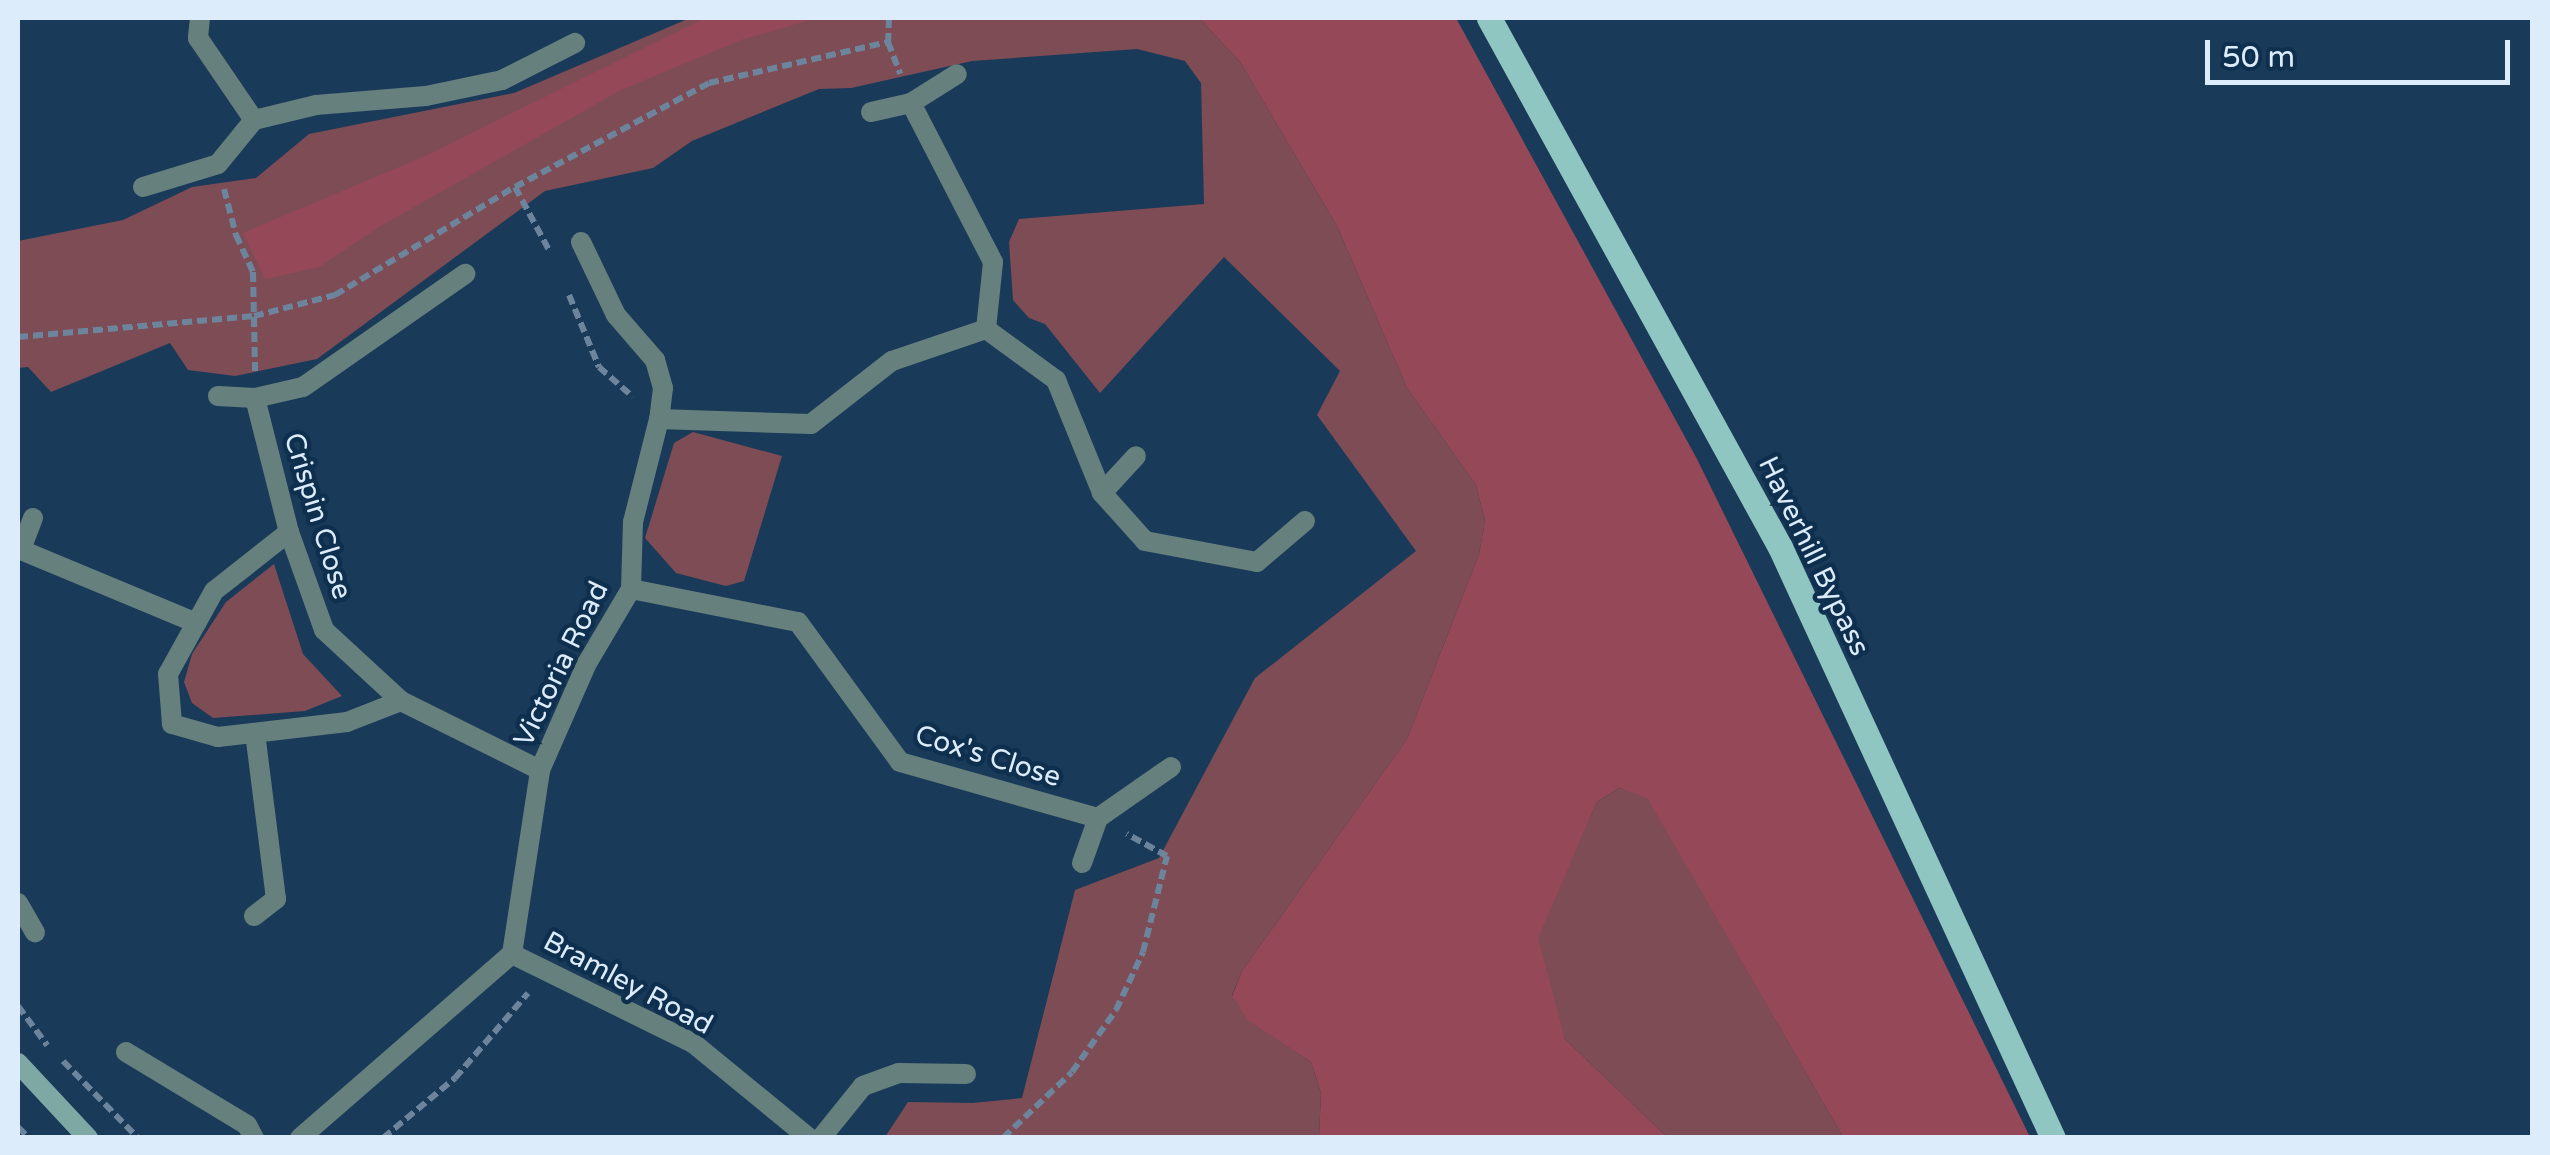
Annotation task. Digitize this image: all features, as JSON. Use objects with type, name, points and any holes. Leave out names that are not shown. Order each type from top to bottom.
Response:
[{"type":"main road","name":"Haverhill Bypass","points":[[1489,18],[1780,547],[2053,1138]]},
{"type":"street","points":[[200,18],[198,38],[254,120]]},
{"type":"street","points":[[144,187],[218,164],[254,120],[316,105],[426,96],[502,80],[576,42]]},
{"type":"street","points":[[872,112],[911,102],[957,74]]},
{"type":"street","points":[[911,102],[993,262],[986,329]]},
{"type":"street","name":"Victoria Road","points":[[512,954],[540,770],[586,665],[631,589],[633,522],[663,388],[654,360],[616,315],[581,242]]},
{"type":"street","points":[[218,396],[256,398],[303,387],[465,274]]},
{"type":"street","points":[[658,419],[810,424],[892,361],[986,329]]},
{"type":"street","points":[[986,329],[1056,380],[1102,493],[1145,541],[1257,562],[1305,521]]},
{"type":"street","name":"Crispin Close","points":[[256,398],[289,532],[324,630],[401,701],[540,770]]},
{"type":"street","points":[[1102,493],[1136,456]]},
{"type":"street","points":[[33,518],[21,550],[196,623]]},
{"type":"street","points":[[289,532],[214,590],[168,674],[172,724],[218,737],[346,722],[401,701]]},
{"type":"street","name":"Cox's Close","points":[[631,589],[798,622],[900,762],[1098,818]]},
{"type":"street","points":[[254,916],[276,899],[255,733]]},
{"type":"street","points":[[1082,863],[1098,818],[1170,767]]},
{"type":"street","points":[[18,902],[35,933]]},
{"type":"street","points":[[300,1138],[512,954]]},
{"type":"street","name":"Bramley Road","points":[[512,954],[693,1043],[809,1138]]},
{"type":"street","points":[[126,1052],[247,1126],[254,1138]]},
{"type":"street","points":[[18,1063],[88,1138]]},
{"type":"street","points":[[821,1138],[864,1086],[899,1073],[966,1074]]},
{"type":"path","points":[[889,18],[888,42],[900,76]]},
{"type":"path","points":[[18,337],[254,316],[336,295],[515,187],[709,83],[888,42]]},
{"type":"path","points":[[218,164],[236,235],[253,272],[256,398]]},
{"type":"path","points":[[515,187],[541,230]]},
{"type":"path","points":[[1003,1138],[1072,1072],[1116,1010],[1143,952],[1167,856],[1098,818]]},
{"type":"path","points":[[383,1138],[455,1078],[517,1009],[546,968]]},
{"type":"path","points":[[18,1006],[46,1043],[138,1138]]},
{"type":"path","points":[[18,1126],[29,1138]]},
{"type":"shaded area","points":[[690,18],[1199,18],[1240,62],[1337,226],[1407,388],[1476,485],[1485,521],[1479,554],[1407,739],[1242,971],[1232,995],[1250,1021],[1311,1062],[1321,1093],[1319,1137],[885,1137],[908,1102],[973,1103],[1022,1098],[1075,890],[1159,858],[1255,678],[1416,551],[1317,415],[1340,371],[1224,257],[1100,393],[1045,324],[1029,318],[1013,300],[1009,242],[1019,219],[1204,204],[1201,83],[1185,61],[1137,49],[972,61],[851,88],[819,89],[692,141],[653,168],[545,191],[317,359],[235,376],[188,370],[170,343],[51,392],[28,367],[18,368],[18,241],[123,220],[192,187],[256,178],[309,134],[514,93]]},
{"type":"shaded area","points":[[705,18],[817,18],[741,40],[621,90],[379,227],[319,267],[265,279],[243,233],[425,156]]},
{"type":"shaded area","points":[[1199,18],[1456,18],[1697,459],[2030,1137],[1843,1137],[1647,798],[1619,788],[1597,802],[1538,938],[1565,1039],[1667,1137],[1319,1137],[1321,1093],[1311,1062],[1249,1021],[1232,996],[1242,971],[1407,739],[1479,554],[1485,521],[1476,485],[1407,388],[1337,226],[1240,62]]},
{"type":"shaded area","points":[[693,432],[782,456],[744,581],[726,586],[676,573],[645,538],[674,443]]},
{"type":"shaded area","points":[[274,564],[303,654],[342,696],[305,711],[213,718],[192,703],[184,682],[192,654],[226,602]]},
{"type":"shaded area","points":[[1619,788],[1647,797],[1843,1137],[1667,1137],[1565,1039],[1546,985],[1537,937],[1597,802]]}]
